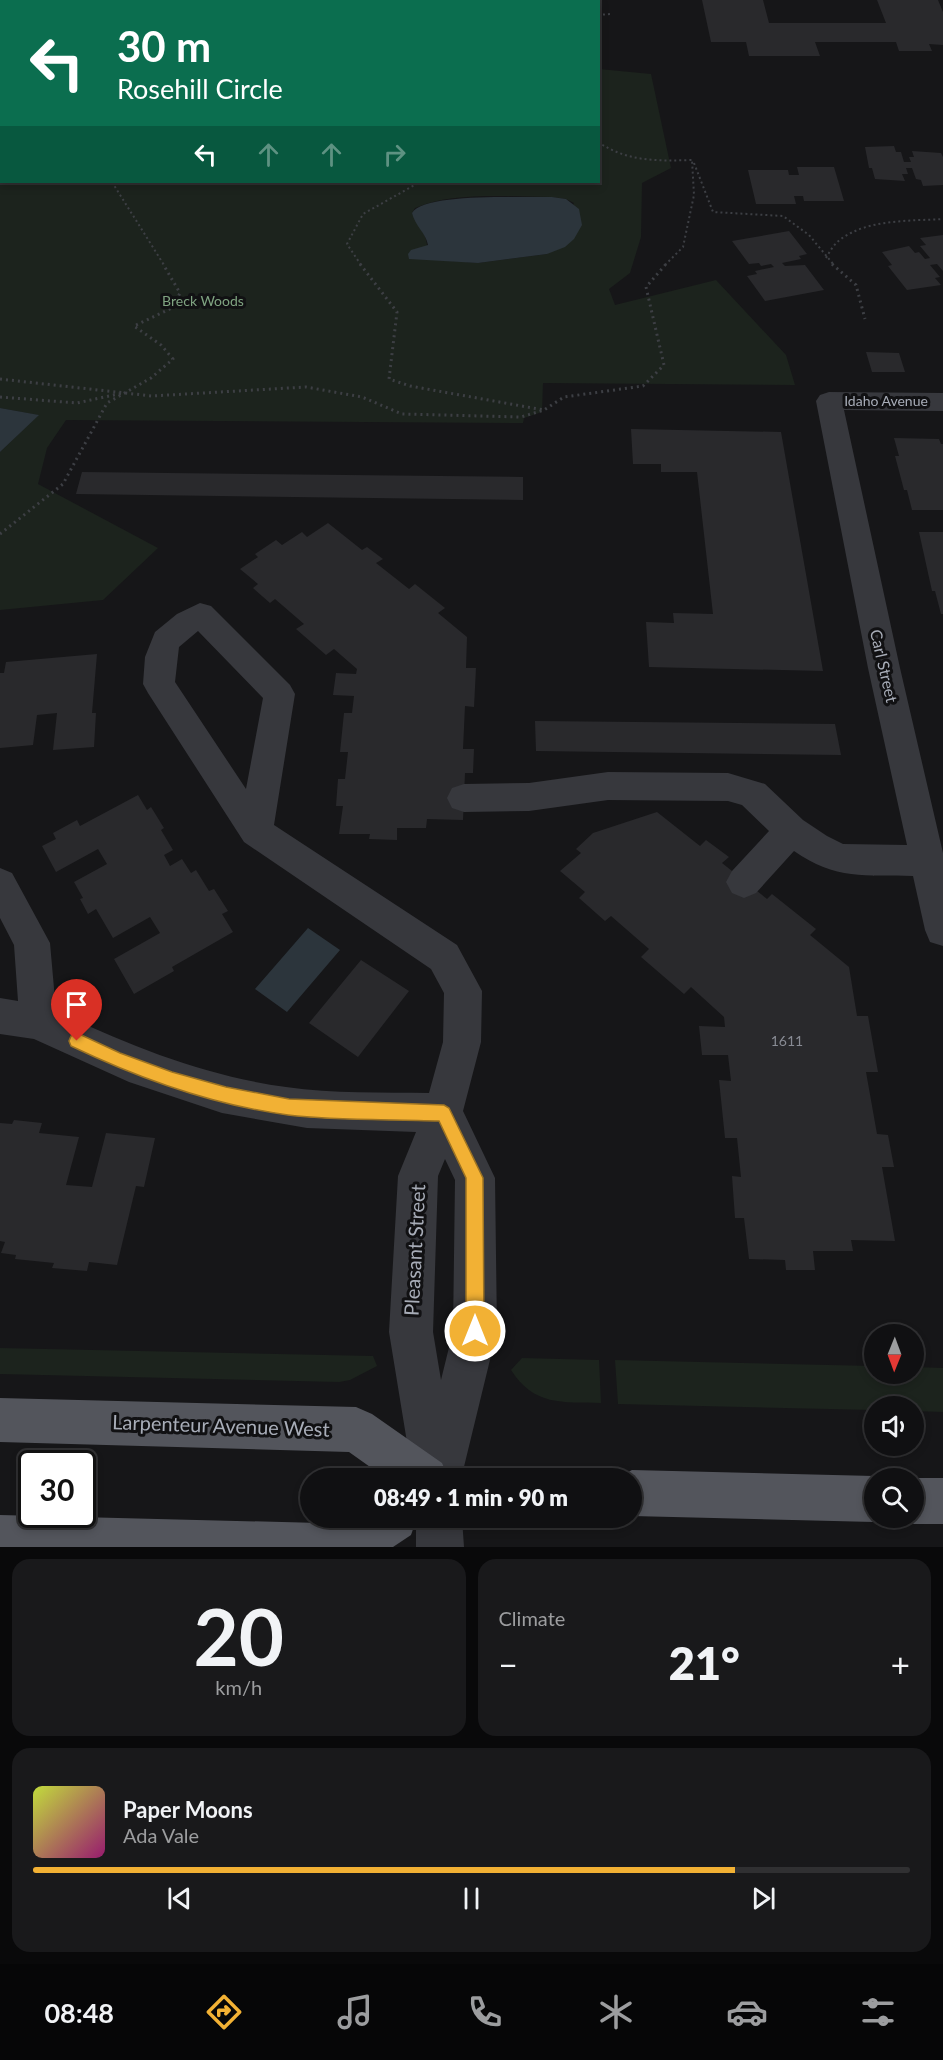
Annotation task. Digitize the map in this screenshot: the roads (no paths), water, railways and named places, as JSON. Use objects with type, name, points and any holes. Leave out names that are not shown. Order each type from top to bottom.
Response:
[{"type":"main road","name":"Larpenteur Avenue West","points":[[0,1420],[357,1430],[411,1468]]},
{"type":"main road","points":[[642,1493],[864,1500]]},
{"type":"main road","points":[[924,1501],[943,1501]]},
{"type":"main road","points":[[352,1547],[380,1528]]},
{"type":"main road","points":[[0,1539],[320,1547]]},
{"type":"street","name":"Idaho Avenue","points":[[829,401],[943,402]]},
{"type":"street","name":"Carl Street","points":[[829,401],[884,668],[943,930]]},
{"type":"street","points":[[0,1016],[38,1022],[116,1060],[172,1080],[226,1095],[289,1107],[444,1113],[462,1042],[463,991],[444,957],[256,832],[159,684],[160,654],[168,635],[200,614],[279,694],[256,832]]},
{"type":"street","points":[[464,798],[529,797],[608,786],[728,787],[753,794],[791,830],[815,847],[840,859],[927,861]]},
{"type":"street","points":[[744,882],[791,830]]},
{"type":"street","points":[[0,884],[32,943],[38,1022]]},
{"type":"street","name":"Pleasant Street","points":[[436,1468],[411,1332],[418,1176],[444,1113]]},
{"type":"street","name":"Pleasant Street","points":[[441,1468],[475,1331],[475,1178],[444,1113]]},
{"type":"street","points":[[439,1528],[440,1547]]},
{"type":"park label","name":"Breck Woods","points":[[203,301]]}]
